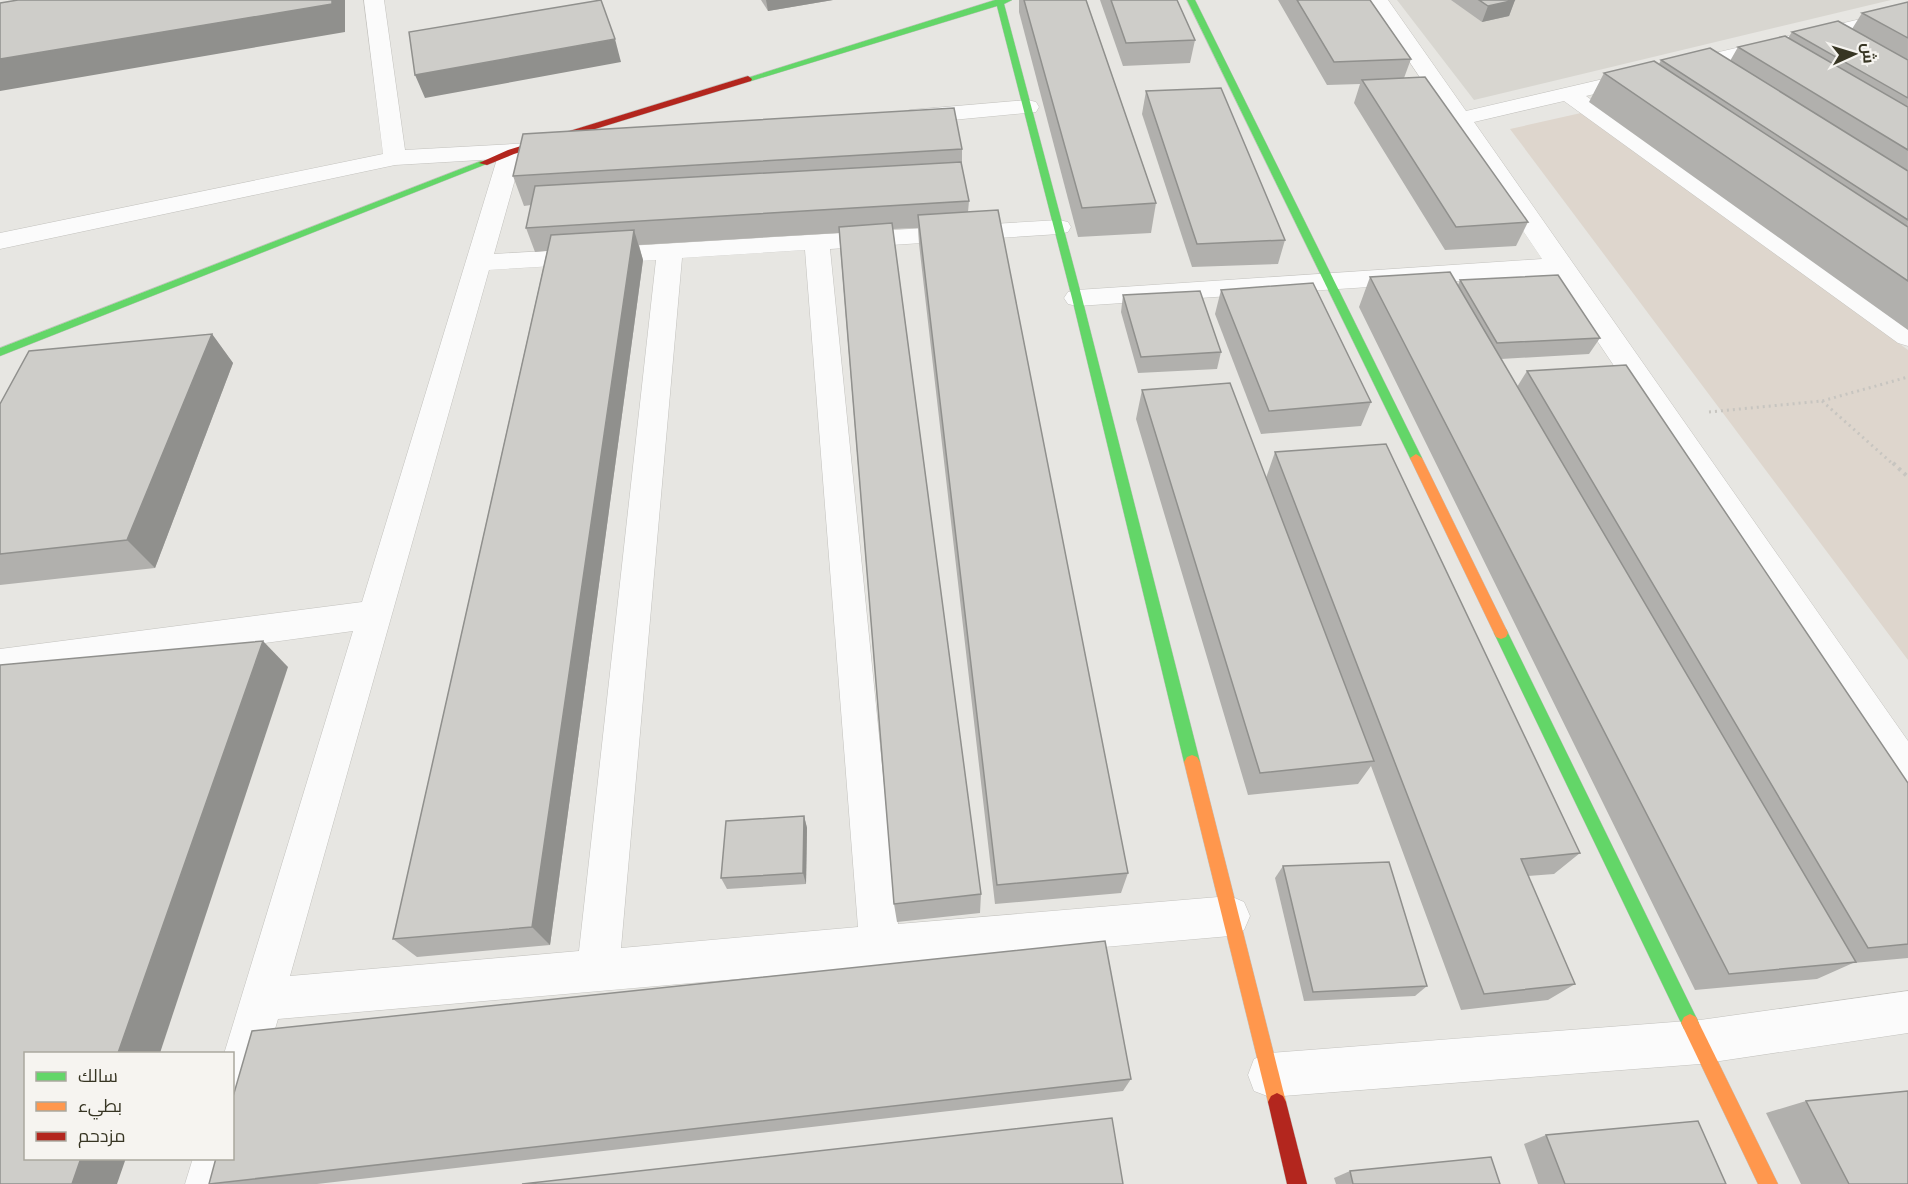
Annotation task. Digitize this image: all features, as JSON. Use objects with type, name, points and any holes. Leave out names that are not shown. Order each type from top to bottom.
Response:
[{"type":"street","points":[[374,0],[395,158]]},
{"type":"street","points":[[1191,0],[1331,282],[1768,1184]]},
{"type":"street","points":[[1378,0],[1908,772]]},
{"type":"street","points":[[0,352],[511,152],[1002,1],[1297,1184]]},
{"type":"street","points":[[1459,119],[1908,14]]},
{"type":"street","points":[[1816,36],[1846,53]]},
{"type":"street","points":[[1689,66],[1709,78]]},
{"type":"street","points":[[1569,94],[1908,337]]},
{"type":"street","points":[[887,119],[1028,107]]},
{"type":"street","points":[[0,241],[395,158],[511,152],[617,142]]},
{"type":"street","points":[[234,1095],[511,152]]},
{"type":"street","points":[[479,263],[1059,227]]},
{"type":"street","points":[[817,242],[880,946]]},
{"type":"street","points":[[598,970],[670,251]]},
{"type":"street","points":[[1077,298],[1562,266]]},
{"type":"street","points":[[0,664],[376,614]]},
{"type":"street","points":[[263,999],[1230,916]]},
{"type":"street","points":[[1270,1075],[1700,1042],[1908,1012]]},
{"type":"street","points":[[208,1184],[215,1160]]},
{"type":"path","points":[[1665,417],[1822,401],[1908,377]]},
{"type":"path","points":[[1822,401],[1908,477]]},
{"type":"shaded area","points":[[1397,0],[1891,0],[1474,100]]},
{"type":"shaded area","points":[[1581,113],[1908,350],[1908,660],[1510,129]]},
{"type":"building","points":[[18,0],[332,0],[332,4],[0,59],[0,3]]},
{"type":"building","points":[[601,0],[615,39],[415,75],[409,32]]},
{"type":"building","points":[[1024,0],[1086,0],[1156,203],[1082,208]]},
{"type":"building","points":[[1111,0],[1177,0],[1195,40],[1126,43]]},
{"type":"building","points":[[1297,0],[1370,0],[1411,59],[1334,62]]},
{"type":"building","points":[[1479,0],[1515,0],[1488,6]]},
{"type":"building","points":[[1908,2],[1908,38],[1862,13]]},
{"type":"building","points":[[1838,21],[1908,60],[1908,98],[1792,32]]},
{"type":"building","points":[[1785,36],[1908,107],[1908,150],[1738,47]]},
{"type":"building","points":[[1710,48],[1908,171],[1908,220],[1661,60]]},
{"type":"building","points":[[1654,61],[1908,227],[1908,281],[1604,73]]},
{"type":"building","points":[[1425,77],[1528,222],[1456,227],[1362,80]]},
{"type":"building","points":[[1221,88],[1285,240],[1197,244],[1146,91]]},
{"type":"building","points":[[954,108],[962,149],[513,176],[523,134]]},
{"type":"building","points":[[961,162],[969,201],[526,228],[535,186]]},
{"type":"building","points":[[998,210],[1128,873],[997,885],[918,215]]},
{"type":"building","points":[[892,223],[981,894],[894,904],[839,227]]},
{"type":"building","points":[[634,230],[532,927],[393,939],[551,235]]},
{"type":"building","points":[[1450,272],[1856,962],[1729,974],[1370,277]]},
{"type":"building","points":[[1558,275],[1600,338],[1497,343],[1460,280]]},
{"type":"building","points":[[1313,283],[1371,402],[1269,411],[1221,290]]},
{"type":"building","points":[[1200,291],[1221,352],[1141,357],[1123,295]]},
{"type":"building","points":[[212,334],[127,540],[0,554],[0,404],[29,351]]},
{"type":"building","points":[[1626,365],[1908,783],[1908,944],[1868,948],[1527,371]]},
{"type":"building","points":[[1230,383],[1374,761],[1260,773],[1142,390]]},
{"type":"building","points":[[1386,444],[1580,853],[1521,859],[1575,984],[1484,994],[1275,452]]},
{"type":"building","points":[[263,641],[118,1052],[24,1052],[24,1160],[80,1160],[72,1184],[0,1184],[0,665]]},
{"type":"building","points":[[804,816],[803,873],[721,878],[726,821]]},
{"type":"building","points":[[1389,862],[1427,986],[1313,992],[1283,866]]},
{"type":"building","points":[[1105,941],[1131,1079],[209,1184],[215,1160],[234,1160],[234,1093],[252,1031]]},
{"type":"building","points":[[1908,1091],[1908,1184],[1849,1184],[1806,1101]]},
{"type":"building","points":[[1112,1118],[1123,1184],[522,1184]]},
{"type":"building","points":[[1698,1121],[1726,1184],[1565,1184],[1546,1135]]},
{"type":"building","points":[[1491,1157],[1500,1184],[1353,1184],[1350,1171]]},
{"type":"traffic: fast","points":[[999,0],[1077,298],[1192,762]]},
{"type":"traffic: fast","points":[[748,79],[1008,0]]},
{"type":"traffic: fast","points":[[1191,0],[1416,458]]},
{"type":"traffic: fast","points":[[0,352],[484,163]]},
{"type":"traffic: fast","points":[[1501,633],[1690,1023]]},
{"type":"traffic: slow","points":[[1416,458],[1501,633]]},
{"type":"traffic: slow","points":[[1192,762],[1277,1102]]},
{"type":"traffic: slow","points":[[1690,1023],[1768,1184]]},
{"type":"traffic: jam","points":[[484,163],[511,152],[748,79]]},
{"type":"traffic: jam","points":[[1277,1102],[1297,1184]]}]
